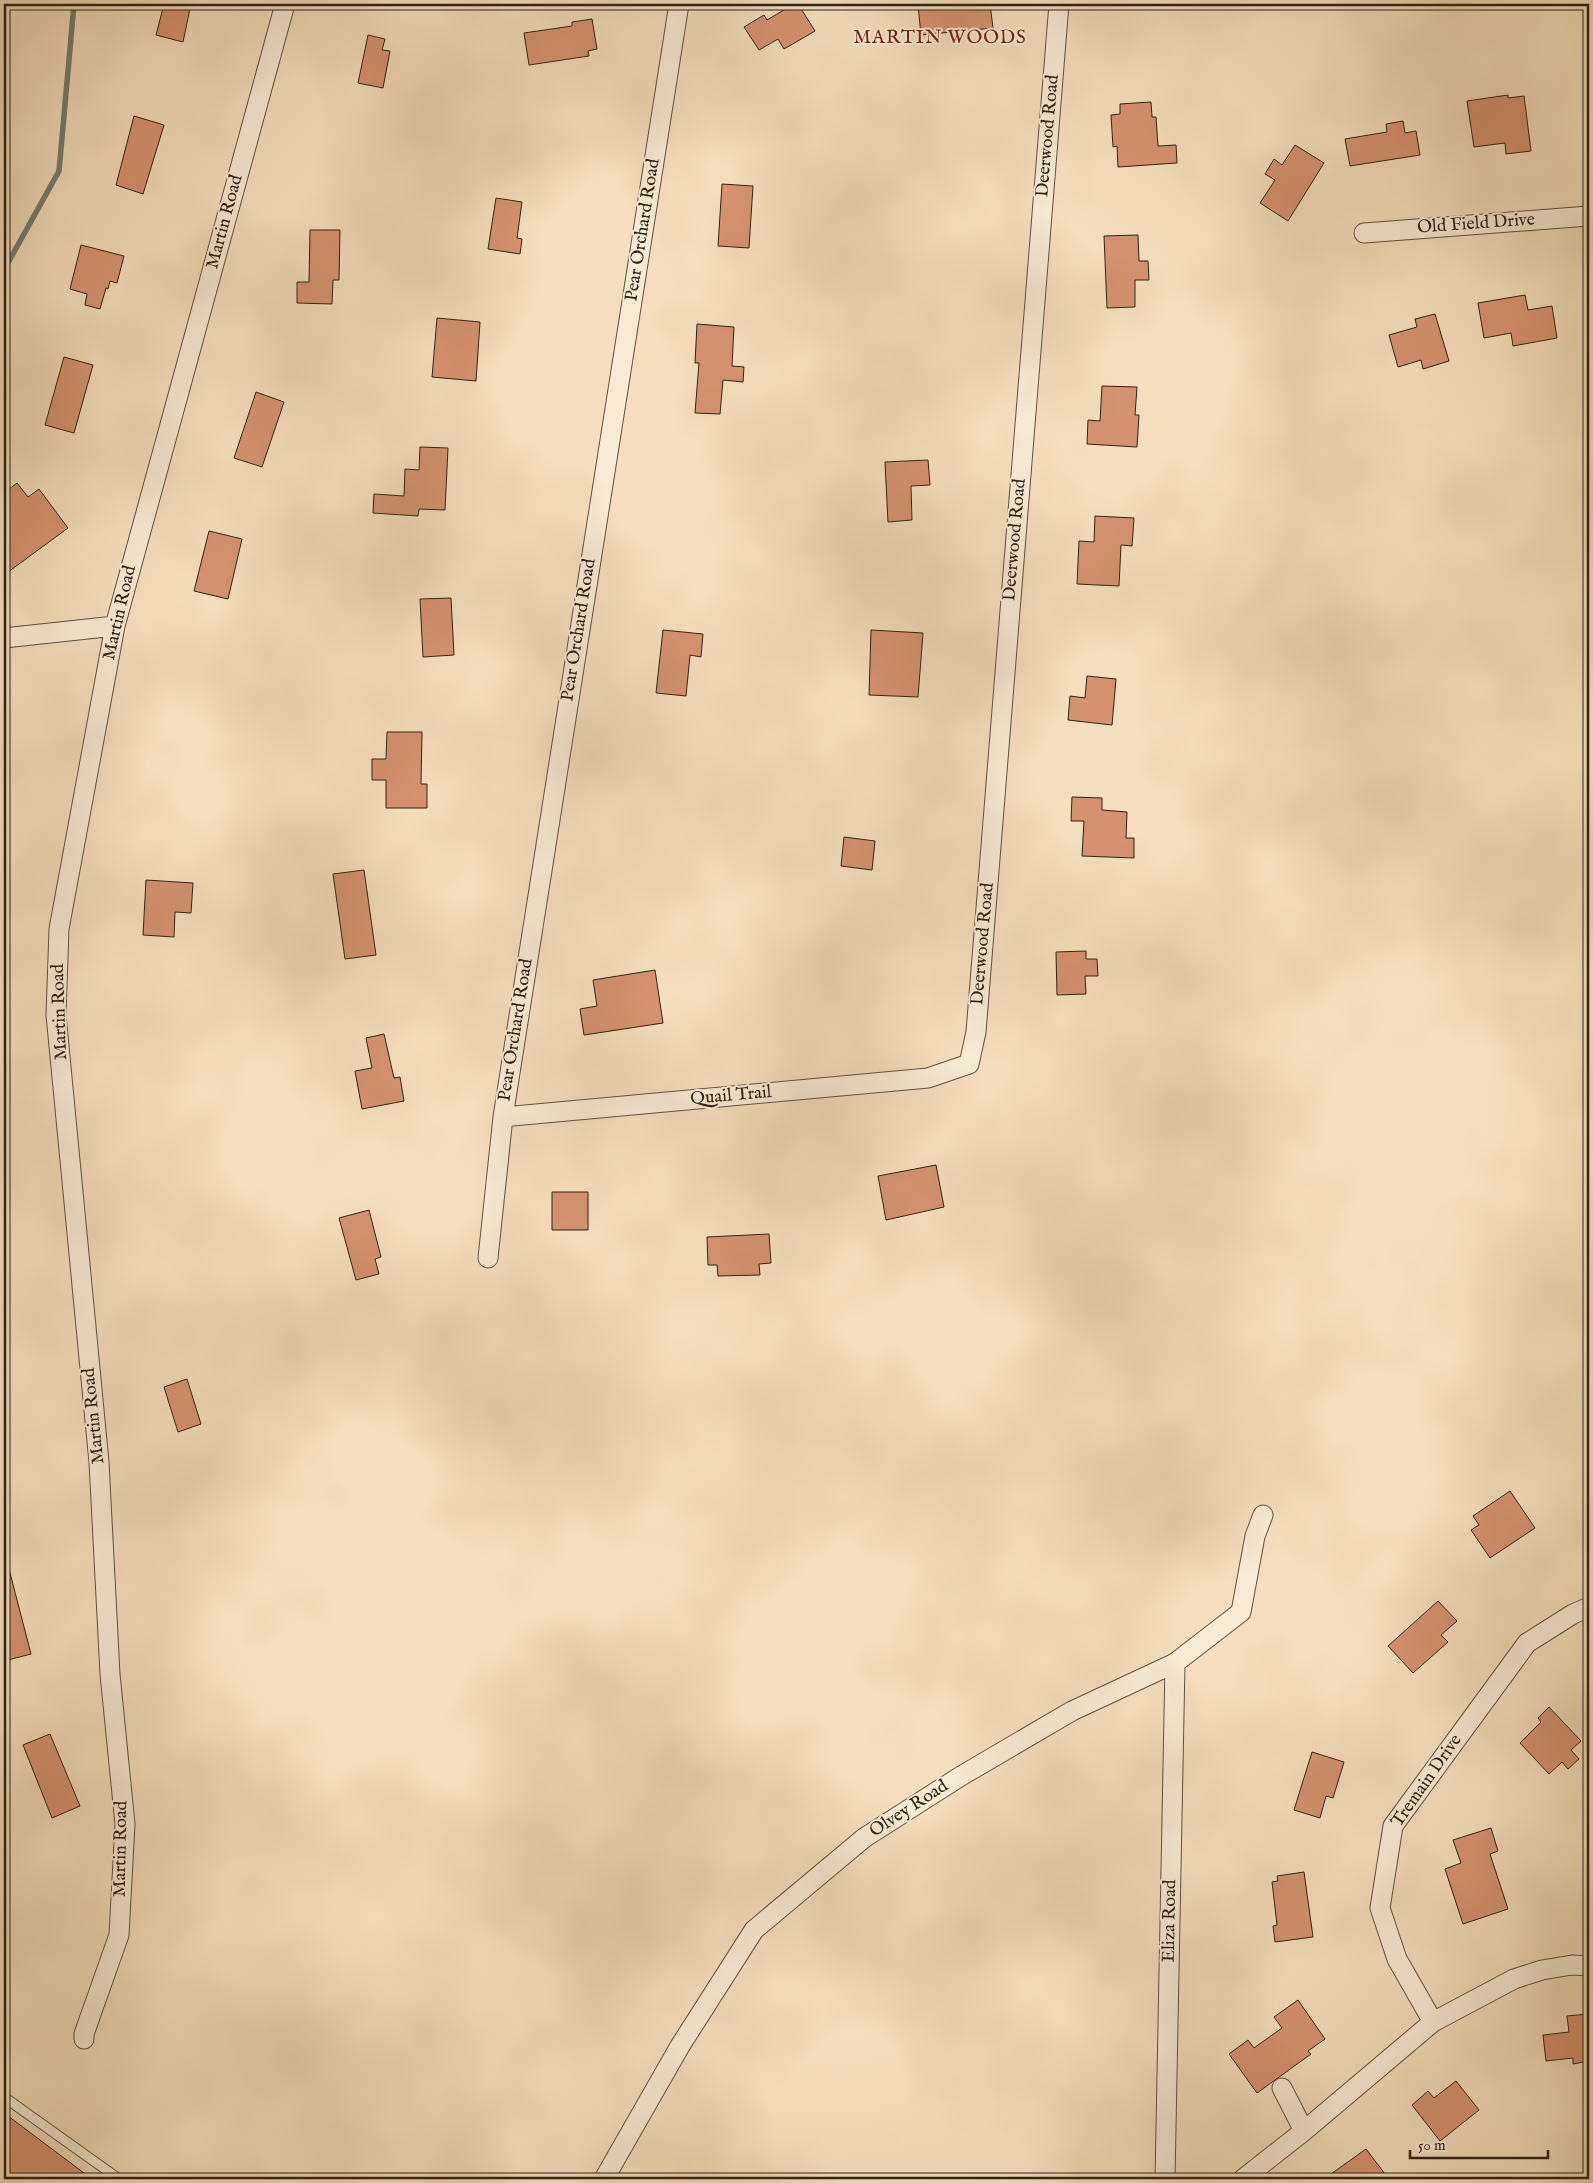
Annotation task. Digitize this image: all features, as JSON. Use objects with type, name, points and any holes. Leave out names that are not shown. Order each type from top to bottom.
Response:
[{"type":"street","name":"Martin Road","points":[[84,2039],[84,2034],[119,1935],[125,1824],[110,1674],[99,1462],[56,1015],[59,929],[115,626],[284,4]]},
{"type":"street","name":"Pear Orchard Road","points":[[488,1258],[502,1117],[678,4]]},
{"type":"street","name":"Deerwood Road","points":[[958,1068],[969,1064],[976,1032],[1059,4]]},
{"type":"street","name":"Old Field Drive","points":[[1364,232],[1589,216]]},
{"type":"street","points":[[4,638],[115,626]]},
{"type":"street","name":"Quail Trail","points":[[502,1117],[928,1078],[958,1068]]},
{"type":"street","name":"Olvey Road","points":[[604,2179],[680,2046],[754,1930],[864,1838],[961,1776],[1072,1711],[1175,1663],[1241,1612],[1256,1536],[1263,1515]]},
{"type":"street","name":"Tremain Drive","points":[[1433,2022],[1397,1959],[1380,1908],[1393,1826],[1527,1642],[1573,1614],[1589,1607]]},
{"type":"street","name":"Eliza Road","points":[[1165,2179],[1175,1663]]},
{"type":"street","points":[[1243,2179],[1304,2131],[1433,2022],[1514,1979],[1542,1970],[1572,1965],[1589,1966]]},
{"type":"street","points":[[1282,2088],[1304,2131]]},
{"type":"lane","points":[[4,2097],[119,2179]]},
{"type":"building","points":[[164,4],[191,4],[183,42],[156,35]]},
{"type":"building","points":[[794,4],[798,4],[815,31],[784,49],[778,39],[759,50],[744,27],[764,15],[767,20]]},
{"type":"building","points":[[990,4],[993,28],[921,35],[918,5]]},
{"type":"building","points":[[592,19],[597,49],[588,51],[589,56],[529,65],[524,33],[572,26],[572,22]]},
{"type":"building","points":[[368,35],[385,39],[382,50],[390,51],[383,88],[358,83]]},
{"type":"building","points":[[1508,95],[1508,98],[1524,96],[1531,151],[1506,154],[1505,143],[1474,147],[1467,101]]},
{"type":"building","points":[[1151,102],[1152,117],[1156,117],[1158,146],[1176,145],[1177,163],[1118,167],[1117,146],[1113,147],[1111,115],[1120,114],[1120,104]]},
{"type":"building","points":[[134,116],[164,125],[143,194],[116,185]]},
{"type":"building","points":[[1403,121],[1405,133],[1416,131],[1420,155],[1350,166],[1345,139],[1387,132],[1386,124]]},
{"type":"building","points":[[1295,145],[1324,163],[1288,221],[1260,203],[1275,180],[1265,174],[1274,159],[1282,165]]},
{"type":"building","points":[[722,184],[753,186],[749,248],[718,246]]},
{"type":"building","points":[[496,198],[522,202],[517,238],[522,239],[520,254],[488,249]]},
{"type":"building","points":[[310,230],[340,230],[339,280],[333,280],[332,304],[297,303],[297,282],[309,282]]},
{"type":"building","points":[[1138,235],[1139,261],[1148,261],[1149,280],[1135,280],[1135,307],[1107,308],[1104,236]]},
{"type":"building","points":[[81,245],[124,256],[117,283],[110,281],[100,309],[85,305],[87,294],[70,289]]},
{"type":"building","points":[[1525,295],[1528,310],[1552,306],[1557,338],[1513,346],[1511,333],[1484,338],[1478,303]]},
{"type":"building","points":[[1435,314],[1449,361],[1423,369],[1421,360],[1398,367],[1389,335],[1417,327],[1415,319]]},
{"type":"building","points":[[437,318],[480,322],[476,381],[432,377]]},
{"type":"building","points":[[697,324],[734,327],[732,366],[744,367],[743,382],[723,380],[720,414],[695,413],[699,363],[695,363]]},
{"type":"building","points":[[64,357],[93,365],[74,433],[45,425]]},
{"type":"building","points":[[1102,386],[1137,387],[1135,415],[1139,415],[1137,447],[1087,444],[1088,420],[1100,421]]},
{"type":"building","points":[[256,392],[284,402],[262,467],[234,458]]},
{"type":"building","points":[[420,447],[448,448],[445,510],[419,509],[418,516],[373,513],[374,494],[404,496],[405,469],[419,470]]},
{"type":"building","points":[[928,460],[930,485],[911,486],[912,520],[888,522],[885,462]]},
{"type":"building","points":[[17,483],[28,497],[39,489],[68,528],[4,575],[4,493]]},
{"type":"building","points":[[1095,516],[1134,518],[1132,546],[1121,545],[1119,586],[1077,584],[1079,541],[1094,542]]},
{"type":"building","points":[[209,531],[242,539],[228,599],[194,591]]},
{"type":"building","points":[[451,598],[454,655],[423,657],[420,599]]},
{"type":"building","points":[[663,630],[703,634],[701,657],[690,655],[686,696],[656,693]]},
{"type":"building","points":[[871,630],[923,633],[918,697],[869,695]]},
{"type":"building","points":[[1087,676],[1116,679],[1112,725],[1068,720],[1070,696],[1085,698]]},
{"type":"building","points":[[387,732],[422,732],[421,784],[427,784],[427,808],[386,808],[386,780],[372,780],[372,759],[386,759]]},
{"type":"building","points":[[1072,797],[1102,798],[1102,810],[1127,812],[1126,838],[1134,838],[1134,858],[1082,856],[1084,821],[1071,821]]},
{"type":"building","points":[[844,837],[875,841],[872,870],[841,866]]},
{"type":"building","points":[[364,870],[376,955],[345,959],[333,874]]},
{"type":"building","points":[[146,880],[193,883],[191,913],[175,912],[174,937],[143,935]]},
{"type":"building","points":[[1086,951],[1086,959],[1097,959],[1098,976],[1085,976],[1086,994],[1057,995],[1056,952]]},
{"type":"building","points":[[655,970],[663,1023],[584,1035],[580,1009],[597,1006],[593,980]]},
{"type":"building","points":[[384,1034],[394,1078],[400,1077],[404,1101],[362,1109],[355,1071],[372,1068],[366,1038]]},
{"type":"building","points":[[936,1165],[944,1207],[886,1220],[878,1176]]},
{"type":"building","points":[[552,1192],[588,1192],[588,1230],[552,1230]]},
{"type":"building","points":[[369,1210],[381,1257],[375,1259],[379,1274],[356,1280],[339,1218]]},
{"type":"building","points":[[769,1234],[771,1263],[759,1264],[760,1275],[718,1276],[717,1265],[708,1265],[707,1237]]},
{"type":"building","points":[[187,1379],[201,1424],[178,1432],[164,1387]]},
{"type":"building","points":[[1510,1491],[1535,1528],[1490,1558],[1471,1530],[1479,1525],[1473,1516]]},
{"type":"building","points":[[9,1569],[31,1654],[4,1661],[4,1570]]},
{"type":"building","points":[[1438,1601],[1457,1621],[1441,1635],[1448,1642],[1413,1673],[1388,1646]]},
{"type":"building","points":[[1549,1707],[1581,1741],[1571,1750],[1579,1759],[1568,1769],[1562,1762],[1549,1774],[1520,1743],[1541,1722],[1538,1718]]},
{"type":"building","points":[[50,1734],[80,1806],[52,1818],[23,1745]]},
{"type":"building","points":[[1312,1752],[1344,1762],[1333,1798],[1326,1796],[1320,1818],[1294,1810]]},
{"type":"building","points":[[1491,1828],[1498,1851],[1490,1854],[1508,1909],[1463,1924],[1445,1869],[1461,1863],[1453,1840]]},
{"type":"building","points":[[1304,1872],[1313,1937],[1275,1942],[1273,1926],[1277,1925],[1272,1882],[1278,1881],[1277,1876]]},
{"type":"building","points":[[1298,2000],[1325,2039],[1308,2051],[1311,2054],[1257,2093],[1229,2054],[1248,2040],[1254,2048],[1282,2028],[1274,2017]]},
{"type":"building","points":[[1588,2014],[1589,2061],[1573,2064],[1573,2058],[1546,2061],[1543,2035],[1569,2032],[1567,2016]]},
{"type":"building","points":[[1456,2081],[1479,2110],[1440,2141],[1412,2105],[1428,2091],[1434,2098]]},
{"type":"building","points":[[4,2113],[92,2179],[4,2179]]},
{"type":"building","points":[[1366,2149],[1385,2174],[1377,2179],[1324,2179]]},
{"type":"waterway","points":[[4,270],[59,171],[74,4]]},
{"type":"district","name":"MARTIN WOODS","points":[[940,38]]}]
